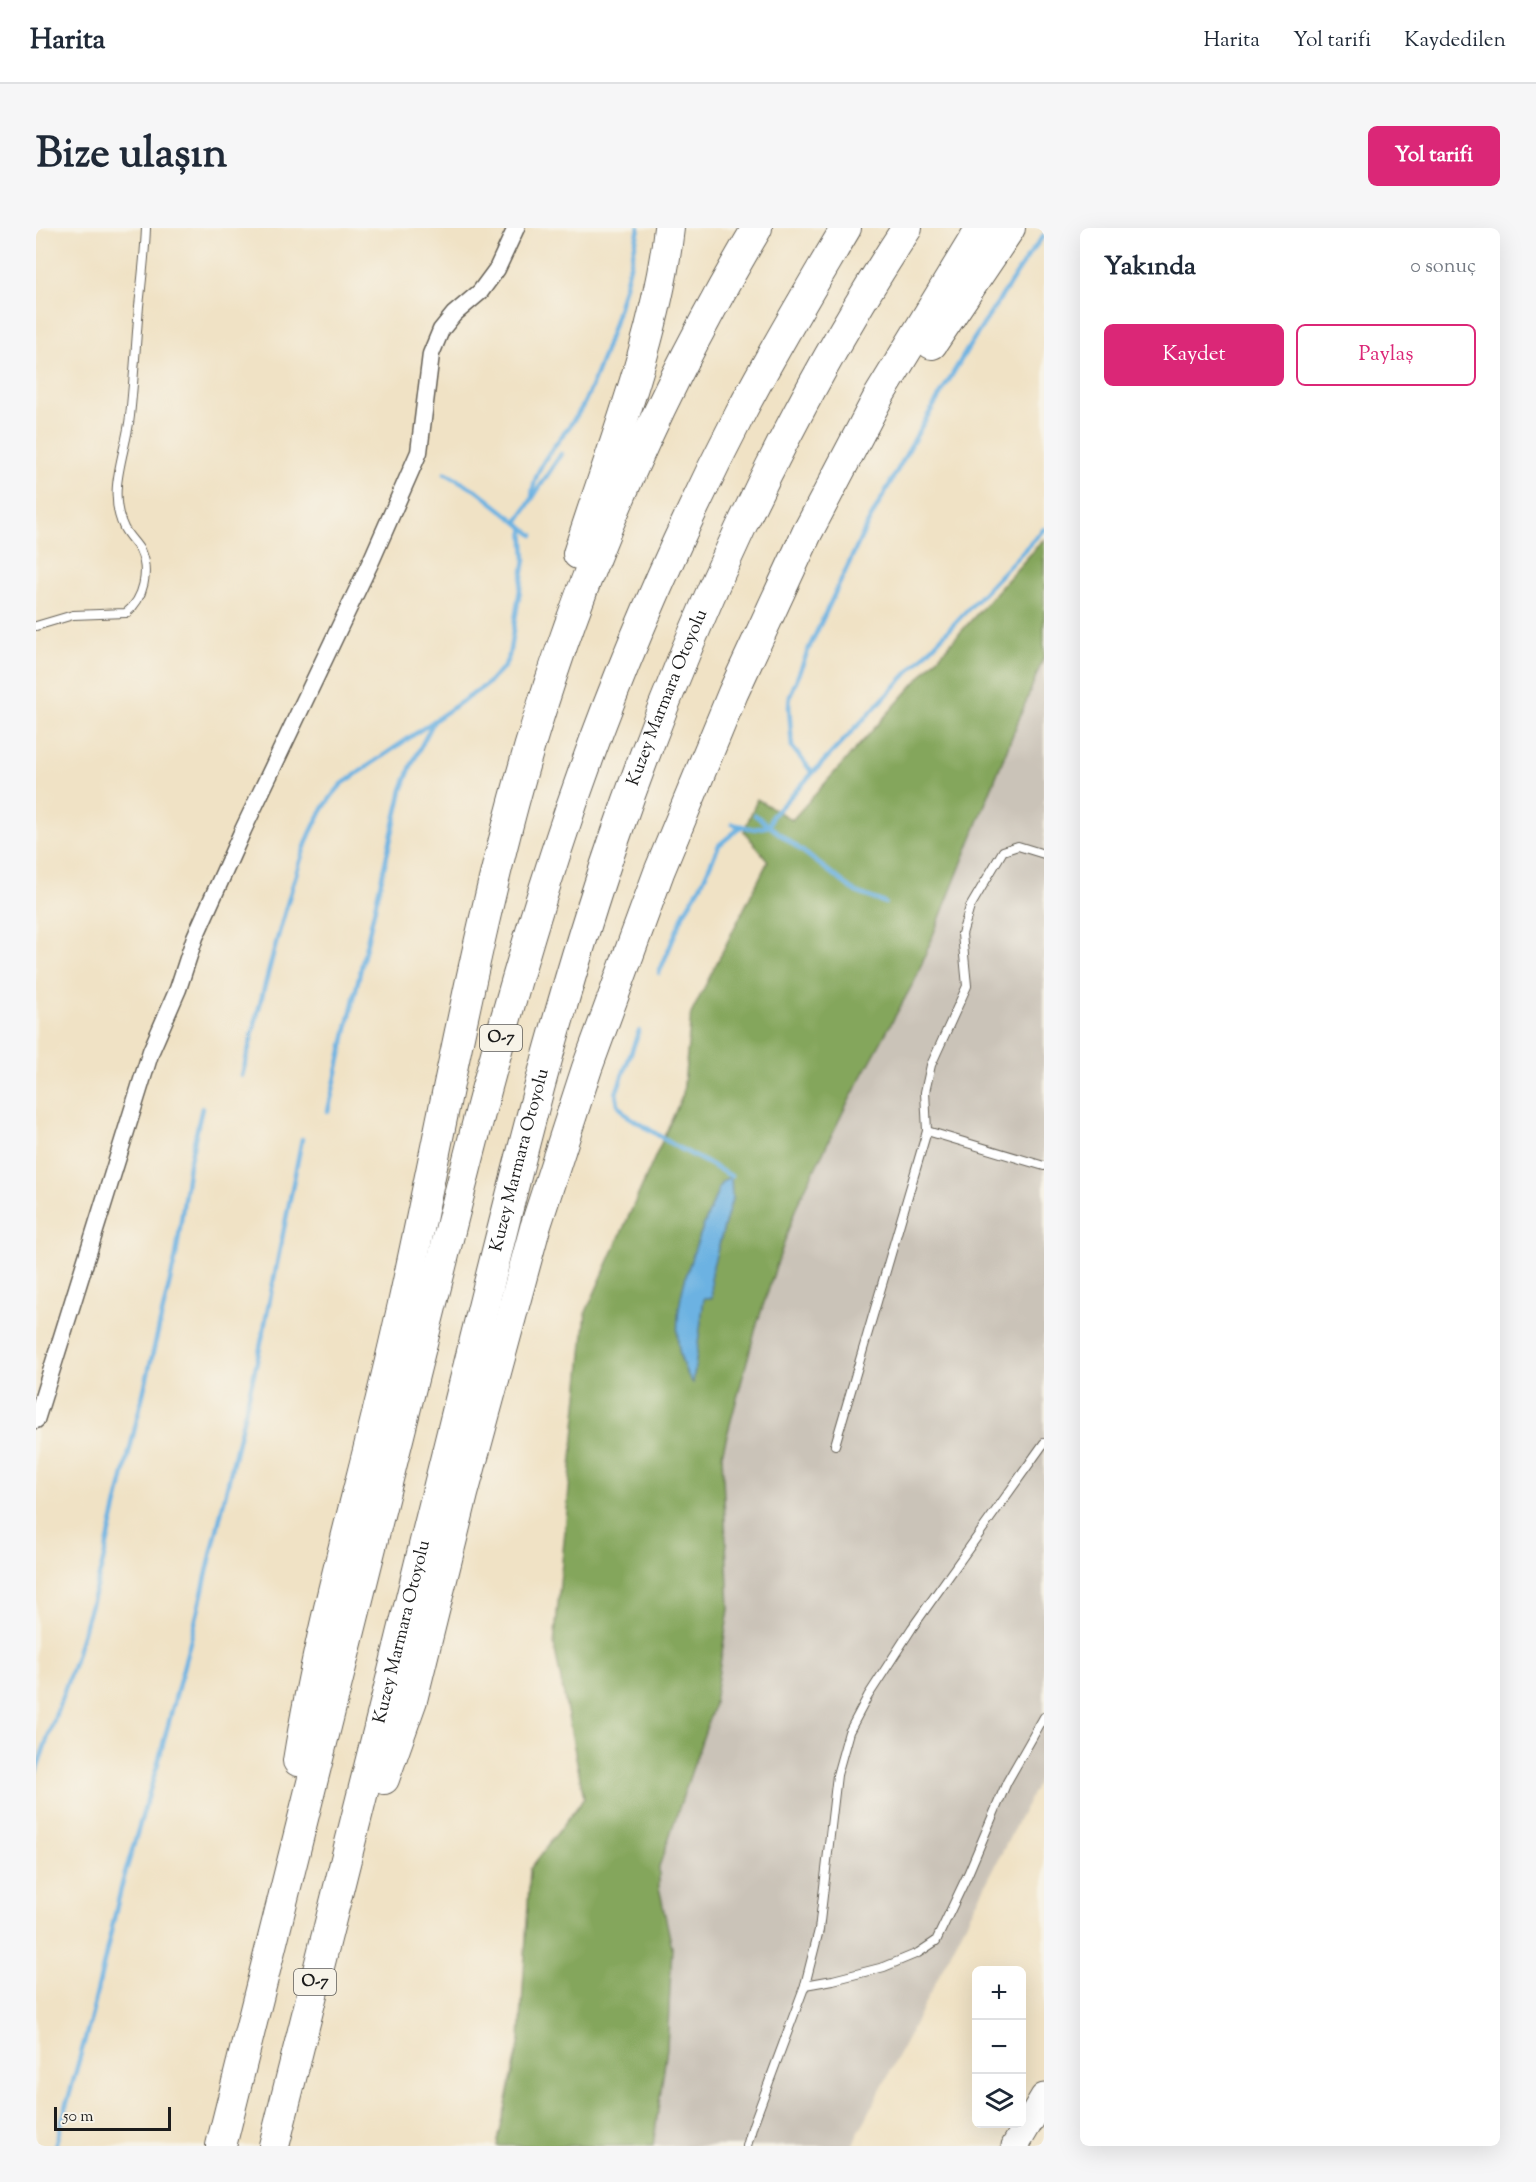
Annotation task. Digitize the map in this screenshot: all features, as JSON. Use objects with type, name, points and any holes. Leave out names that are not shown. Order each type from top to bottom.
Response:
[{"type":"highway","points":[[485,918],[494,835],[544,658],[643,349],[658,289],[669,228]]},
{"type":"highway","points":[[283,1895],[298,1757],[310,1696],[369,1440],[394,1345],[485,918],[530,745],[576,607],[619,501],[668,392],[719,294],[757,228]]},
{"type":"highway","name":"O-7","points":[[221,2146],[475,1130],[555,854],[603,720],[650,603],[684,528],[740,412],[846,228]]},
{"type":"highway","name":"Kuzey Marmara Otoyolu","points":[[274,2146],[528,1126],[613,844],[662,710],[702,614],[746,519],[786,437],[832,352],[907,228]]},
{"type":"highway","points":[[357,1819],[380,1789],[412,1700],[472,1460],[535,1228],[615,991],[688,799],[759,635],[846,458],[912,340],[981,228]]},
{"type":"highway","points":[[688,799],[740,711],[861,469],[929,349],[1010,228]]},
{"type":"highway","points":[[1015,2146],[1044,2097]]},
{"type":"street","points":[[36,1420],[151,1051],[178,989],[195,937],[243,830],[372,559],[419,452],[431,354],[441,330],[454,314],[480,292],[497,269],[516,228]]},
{"type":"lane","points":[[36,626],[73,615],[126,613],[138,601],[142,588],[144,562],[140,550],[120,518],[116,486],[130,419],[146,228]]},
{"type":"lane","points":[[835,1445],[927,1131],[925,1092],[931,1065],[967,986],[962,934],[970,907],[1003,851],[1018,846],[1044,854]]},
{"type":"lane","points":[[927,1131],[1043,1164]]},
{"type":"lane","points":[[747,2146],[805,1985],[819,1930],[837,1776],[849,1732],[868,1696],[912,1628],[1044,1443]]},
{"type":"lane","points":[[805,1985],[884,1967],[918,1953],[936,1941],[968,1874],[1006,1782],[1044,1717]]},
{"type":"shaded area","points":[[1044,656],[1044,1770],[852,2146],[653,2146],[667,2048],[672,1947],[659,1887],[659,1867],[713,1708],[729,1609],[722,1454],[740,1384],[757,1324],[796,1207],[846,1106],[916,978]]},
{"type":"green space","points":[[1044,539],[1044,656],[916,978],[846,1106],[796,1207],[757,1324],[722,1454],[729,1609],[713,1708],[659,1867],[659,1887],[672,1947],[667,2048],[653,2146],[497,2146],[520,2040],[530,1869],[584,1798],[554,1645],[586,1312],[683,1094],[691,1014],[768,861],[744,831],[757,799],[792,820]]},
{"type":"water","points":[[731,1176],[732,1199],[711,1273],[712,1298],[704,1298],[693,1383],[682,1361],[678,1337],[679,1310],[684,1283],[702,1229],[721,1183]]},
{"type":"waterway","points":[[532,498],[539,471],[579,412],[595,379],[617,315],[639,228]]},
{"type":"waterway","points":[[812,772],[792,747],[789,706],[790,696],[809,648],[867,525],[924,422],[968,348],[1044,235]]},
{"type":"waterway","points":[[517,522],[561,454]]},
{"type":"waterway","points":[[445,473],[479,492],[533,535]]},
{"type":"waterway","points":[[242,1076],[286,908],[313,826],[342,784],[486,685],[504,667],[509,656],[525,559],[523,527]]},
{"type":"waterway","points":[[770,824],[772,816],[1044,529]]},
{"type":"waterway","points":[[328,1111],[402,790],[411,766],[434,721]]},
{"type":"waterway","points":[[755,815],[856,892],[885,903]]},
{"type":"waterway","points":[[732,824],[754,829],[769,826]]},
{"type":"waterway","points":[[659,973],[684,913],[701,885],[719,845],[742,826]]},
{"type":"waterway","points":[[639,1031],[616,1093],[618,1104],[625,1114],[672,1144],[731,1176]]},
{"type":"waterway","points":[[36,1771],[74,1663],[102,1566],[176,1256],[189,1164],[202,1108]]},
{"type":"waterway","points":[[55,2146],[92,2014],[122,1884],[158,1763],[195,1623],[260,1348],[302,1139]]}]
